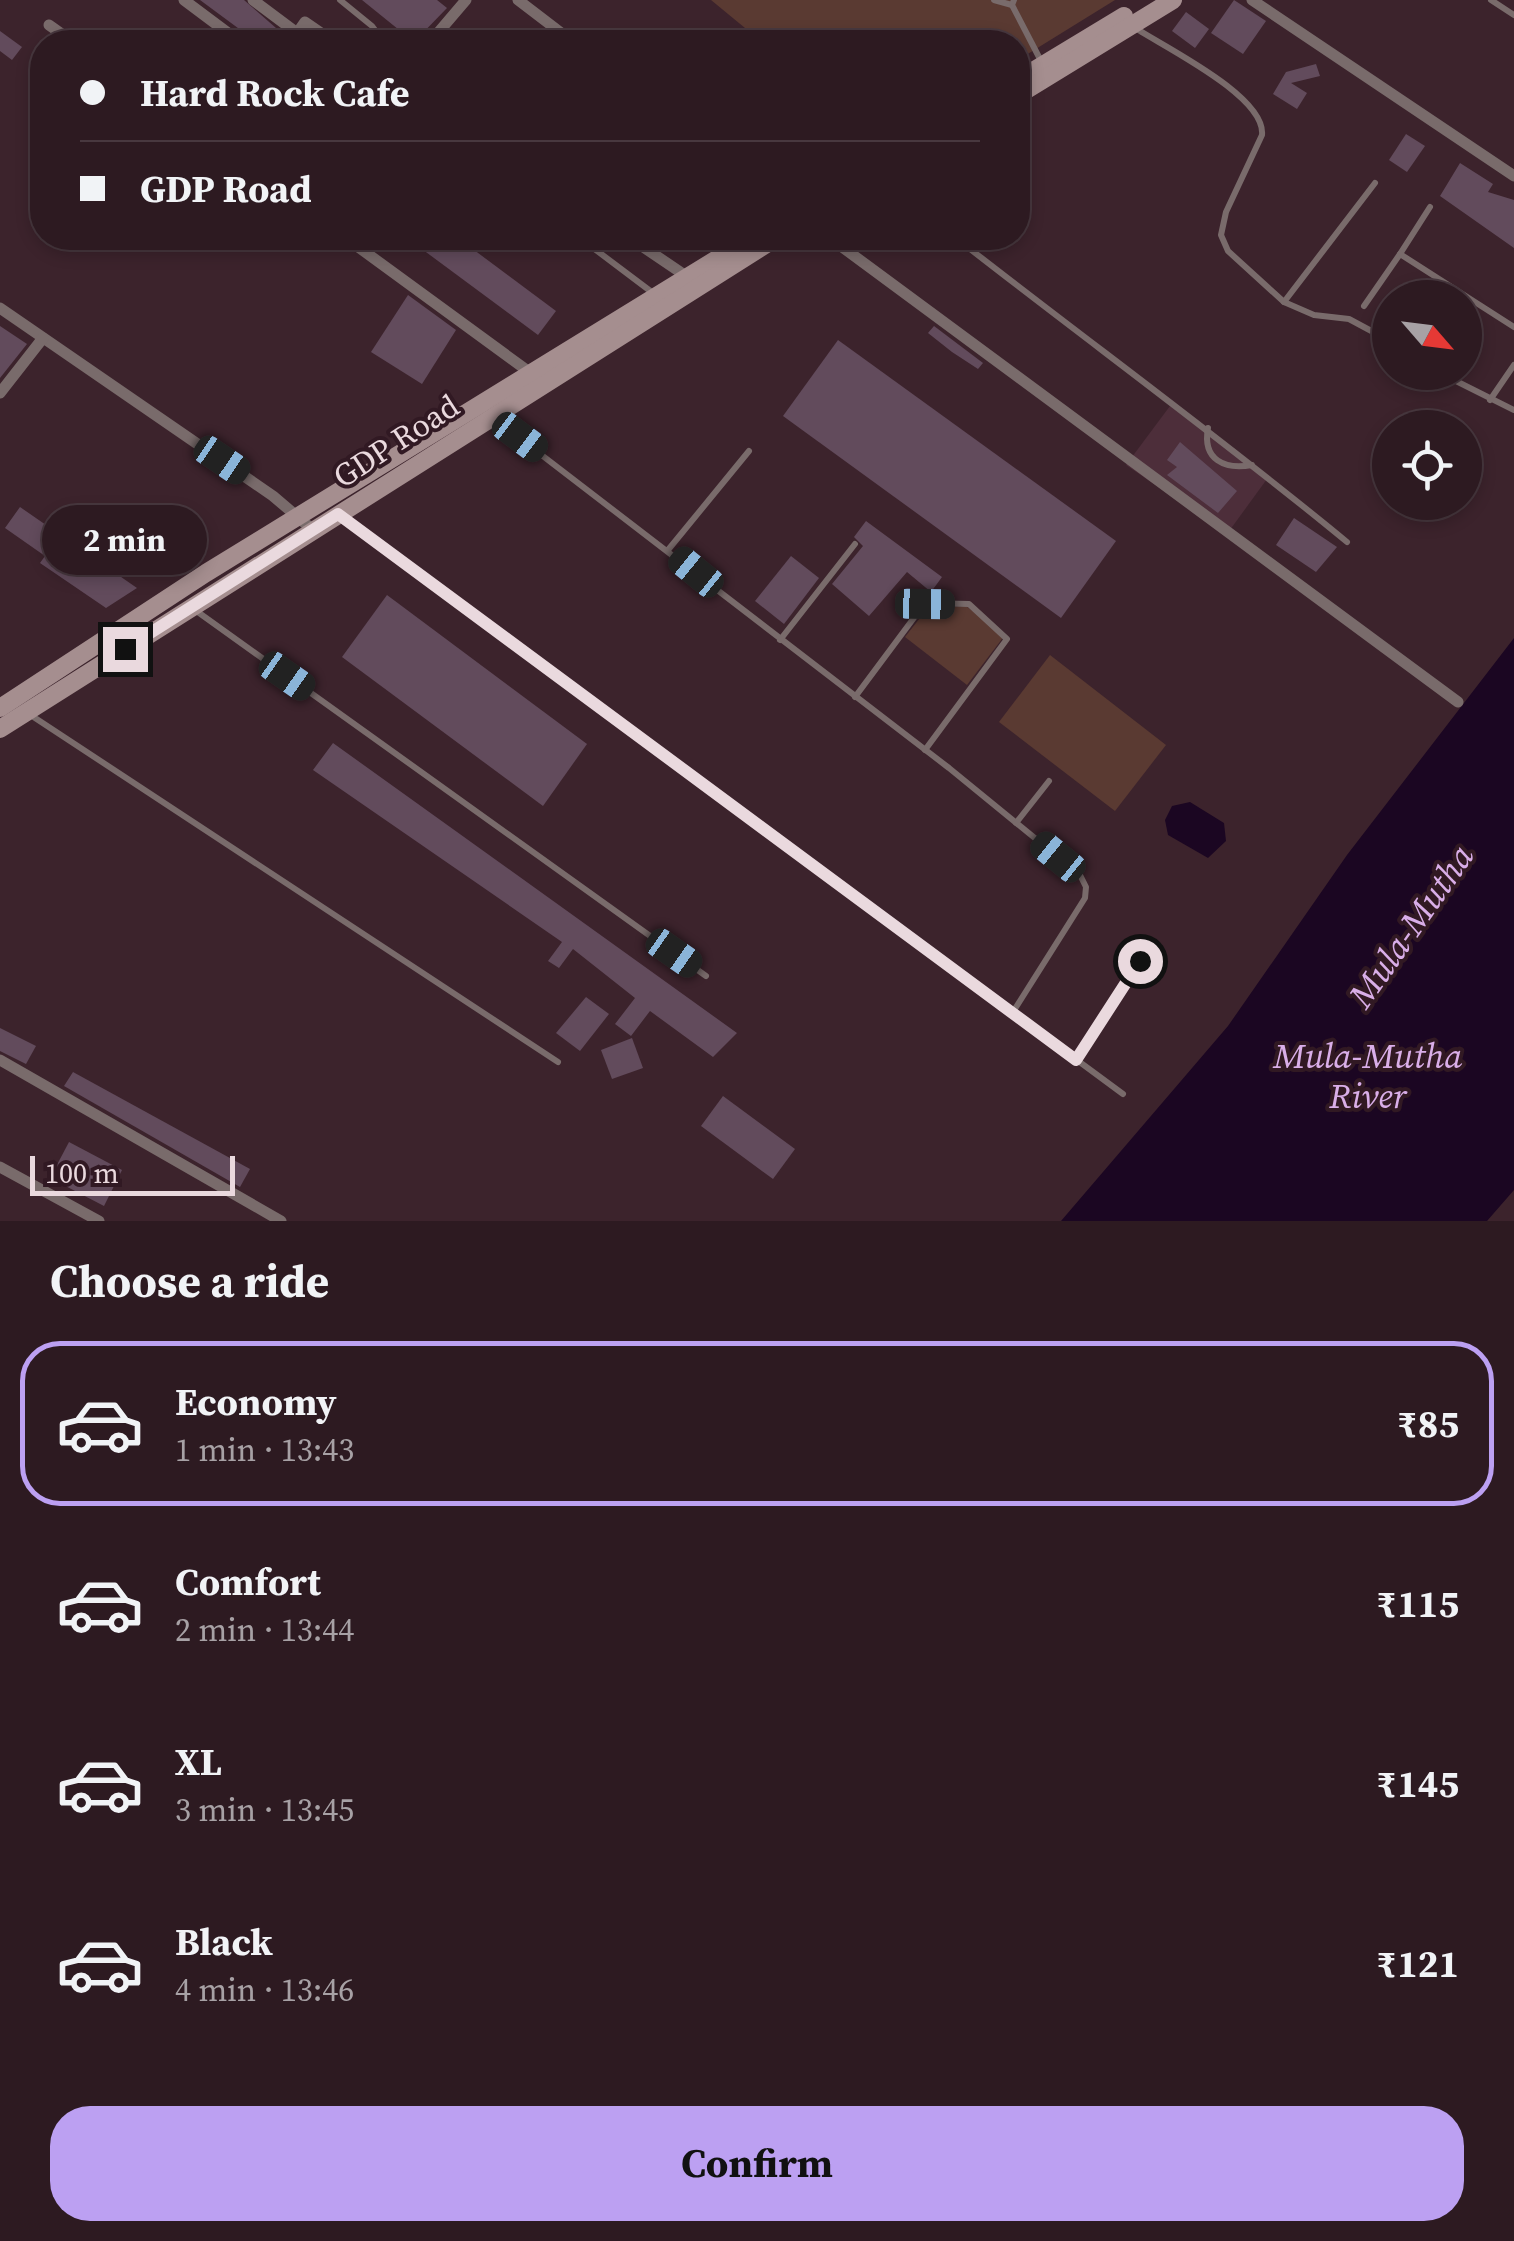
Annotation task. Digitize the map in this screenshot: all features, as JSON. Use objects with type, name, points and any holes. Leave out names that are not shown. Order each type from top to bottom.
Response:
[{"type":"main road","points":[[1030,85],[1150,0]]},
{"type":"main road","points":[[1030,76],[1048,70],[1173,0]]},
{"type":"main road","points":[[307,524],[532,374],[732,250]]},
{"type":"main road","name":"GDP Road","points":[[0,708],[206,573],[307,524],[338,514],[757,250]]},
{"type":"main road","name":"GDP Road","points":[[0,729],[191,607],[307,524]]},
{"type":"street","points":[[184,0],[224,30]]},
{"type":"street","points":[[253,0],[285,30]]},
{"type":"street","points":[[440,30],[466,0]]},
{"type":"street","points":[[518,0],[557,30]]},
{"type":"street","points":[[1252,0],[1514,176]]},
{"type":"street","points":[[49,26],[55,30]]},
{"type":"street","points":[[362,250],[532,374]]},
{"type":"street","points":[[647,250],[688,278]]},
{"type":"street","points":[[846,250],[1458,702]]},
{"type":"street","points":[[0,308],[307,524]]},
{"type":"street","points":[[0,393],[44,338]]},
{"type":"street","points":[[0,1060],[281,1221]]},
{"type":"street","points":[[0,1167],[98,1221]]},
{"type":"lane","points":[[340,0],[375,30]]},
{"type":"lane","points":[[994,0],[1013,3],[1027,30]]},
{"type":"lane","points":[[1492,0],[1514,15]]},
{"type":"lane","points":[[1131,25],[1257,110],[1262,136],[1226,212],[1221,235],[1228,252],[1284,302],[1314,315],[1349,319],[1372,331]]},
{"type":"lane","points":[[1030,36],[1048,70]]},
{"type":"lane","points":[[1284,302],[1375,184]]},
{"type":"lane","points":[[1364,306],[1430,207]]},
{"type":"lane","points":[[596,250],[658,296]]},
{"type":"lane","points":[[971,250],[1101,352],[1208,428],[1347,542]]},
{"type":"lane","points":[[1400,254],[1514,327]]},
{"type":"lane","points":[[1490,400],[1514,364]]},
{"type":"lane","points":[[1471,390],[1514,410]]},
{"type":"lane","points":[[491,416],[925,750],[1080,875],[1086,887],[1085,898],[1012,1012]]},
{"type":"lane","points":[[1208,428],[1207,448],[1216,460],[1236,468],[1254,465]]},
{"type":"lane","points":[[668,550],[750,451]]},
{"type":"lane","points":[[338,514],[1123,1094]]},
{"type":"lane","points":[[780,640],[856,544]]},
{"type":"lane","points":[[854,697],[925,604],[968,604],[1007,639],[925,750]]},
{"type":"lane","points":[[191,607],[706,976]]},
{"type":"lane","points":[[26,712],[558,1062]]},
{"type":"lane","points":[[1016,822],[1049,781]]},
{"type":"lane","points":[[1076,1060],[1140,961]]},
{"type":"shaded area","points":[[711,0],[1115,0],[1030,53],[1030,30],[747,30]]},
{"type":"shaded area","points":[[1170,406],[1267,479],[1227,534],[1126,465]]},
{"type":"shaded area","points":[[966,606],[1005,635],[967,685],[905,637],[927,609]]},
{"type":"shaded area","points":[[1050,655],[1166,745],[1115,811],[999,722]]},
{"type":"water","name":"Mula-Mutha River","points":[[1514,638],[1514,1190],[1487,1221],[1061,1221],[1228,1026],[1347,855]]},
{"type":"water","points":[[1190,802],[1224,823],[1226,841],[1208,858],[1168,835],[1165,820],[1172,806]]},
{"type":"building","points":[[200,0],[244,0],[278,30],[241,30]]},
{"type":"building","points":[[362,0],[437,0],[447,8],[426,30],[399,30]]},
{"type":"building","points":[[1234,0],[1266,21],[1243,54],[1211,33]]},
{"type":"building","points":[[1186,12],[1209,29],[1195,48],[1172,31]]},
{"type":"building","points":[[0,31],[22,47],[12,60],[0,51]]},
{"type":"building","points":[[1316,64],[1320,76],[1291,83],[1307,93],[1297,109],[1273,94],[1286,72]]},
{"type":"building","points":[[1406,134],[1425,146],[1407,172],[1389,160]]},
{"type":"building","points":[[1460,163],[1493,184],[1488,192],[1514,200],[1514,248],[1440,196]]},
{"type":"building","points":[[423,250],[474,250],[556,311],[538,335]]},
{"type":"building","points":[[408,295],[456,330],[422,384],[371,352]]},
{"type":"building","points":[[0,326],[27,344],[0,378]]},
{"type":"building","points":[[934,326],[983,363],[978,369],[928,333]]},
{"type":"building","points":[[838,340],[1116,541],[1061,618],[783,416]]},
{"type":"building","points":[[1180,442],[1237,491],[1218,513],[1167,475],[1177,467],[1167,460]]},
{"type":"building","points":[[20,507],[137,588],[106,608],[40,563],[45,556],[5,528]]},
{"type":"building","points":[[1294,518],[1337,547],[1316,572],[1276,545]]},
{"type":"building","points":[[866,521],[942,577],[931,592],[907,572],[869,616],[832,584],[863,546],[854,537]]},
{"type":"building","points":[[791,556],[819,578],[784,624],[755,601]]},
{"type":"building","points":[[387,595],[587,744],[543,806],[342,657]]},
{"type":"building","points":[[333,743],[737,1033],[713,1057],[650,1011],[631,1036],[615,1024],[635,998],[573,949],[559,968],[548,961],[562,942],[313,770]]},
{"type":"building","points":[[586,997],[609,1014],[580,1051],[556,1033]]},
{"type":"building","points":[[0,1028],[36,1046],[26,1064],[0,1051]]},
{"type":"building","points":[[632,1038],[643,1068],[612,1079],[601,1050]]},
{"type":"building","points":[[73,1072],[250,1169],[240,1187],[64,1086]]},
{"type":"building","points":[[723,1096],[795,1149],[773,1179],[701,1126]]},
{"type":"building","points":[[69,1142],[122,1170],[104,1206],[50,1178]]},
{"type":"route","points":[[125,649],[338,514],[1076,1060],[1140,961]]},
{"type":"water label","name":"Mula-Mutha","points":[[1411,926]]}]
